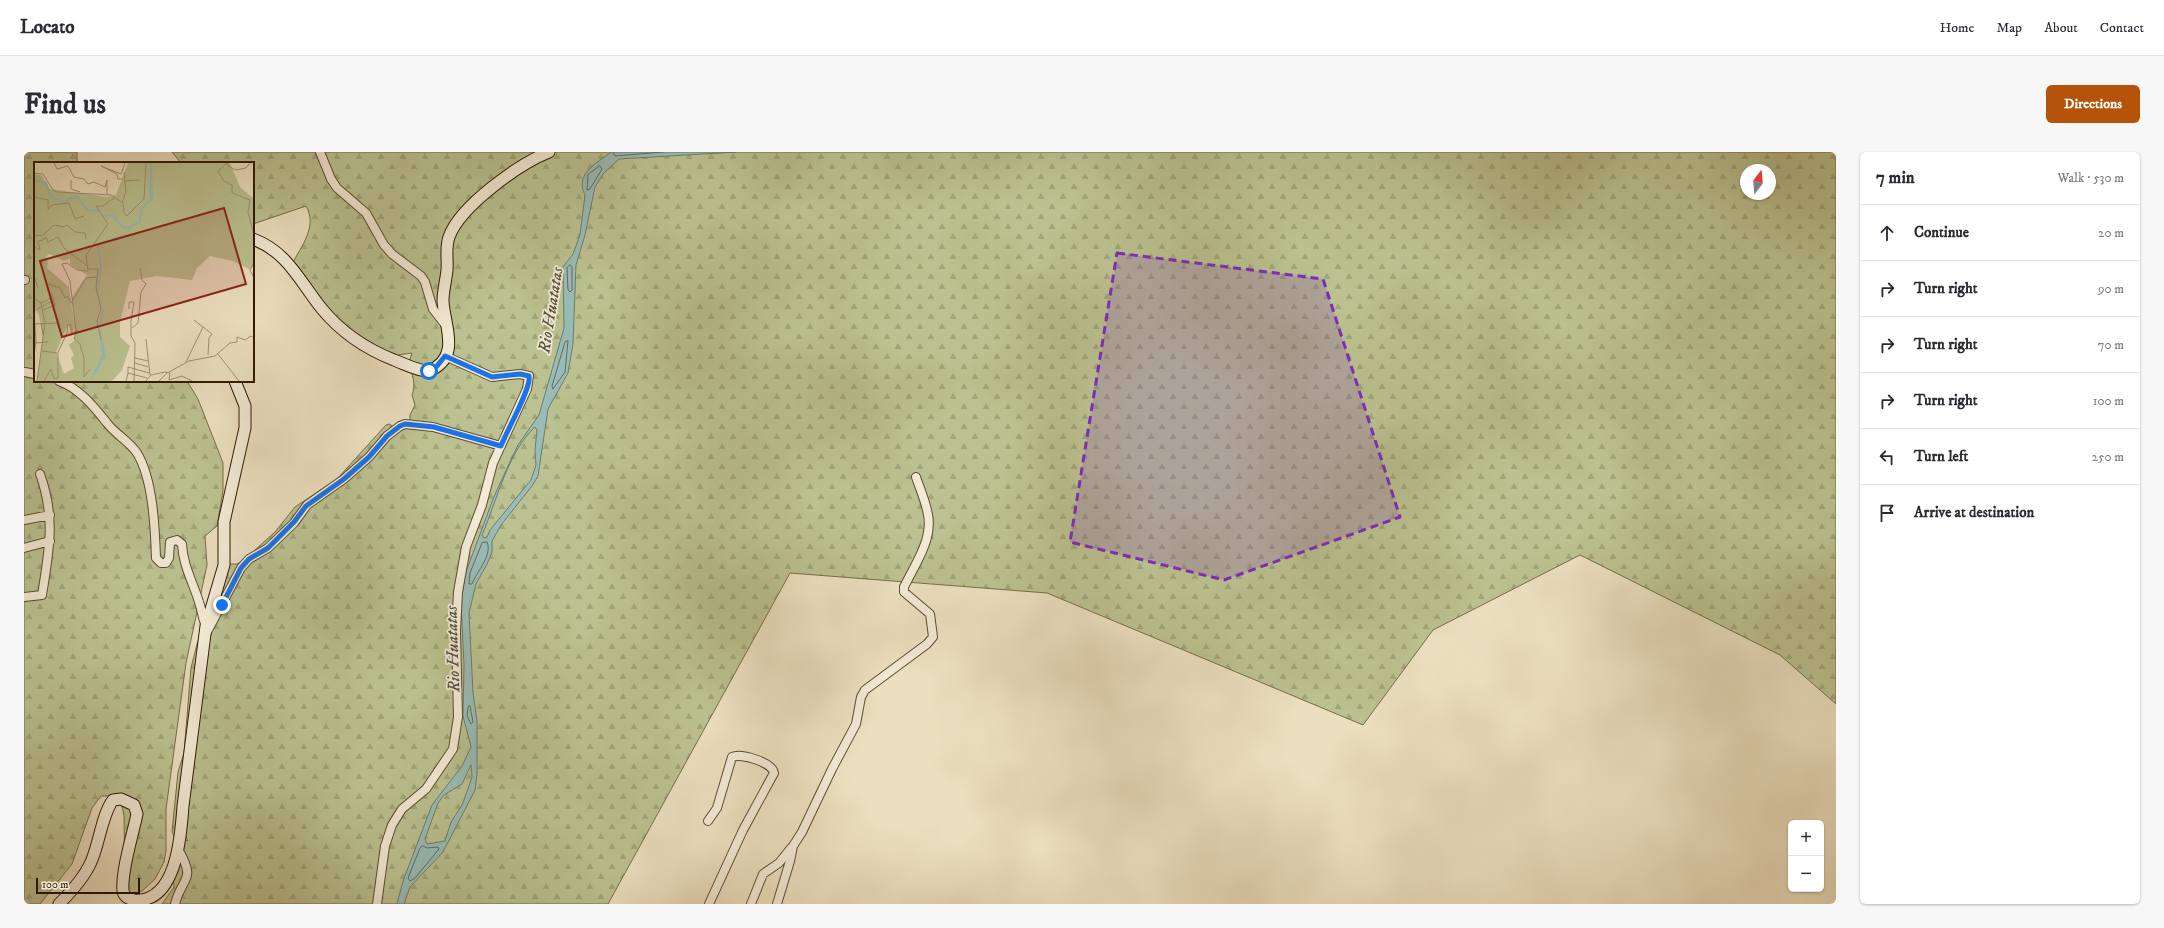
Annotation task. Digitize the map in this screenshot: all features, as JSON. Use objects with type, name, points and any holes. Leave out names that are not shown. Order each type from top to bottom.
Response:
[{"type":"street","points":[[320,152],[337,188],[366,213],[384,245],[392,254],[421,276],[425,282],[433,309],[448,328]]},
{"type":"street","points":[[254,238],[267,244],[288,261],[322,309],[342,330],[354,339],[385,356],[424,370],[434,368],[445,356],[450,341],[443,299],[447,245],[452,232],[468,210],[496,185],[532,159],[549,152]]},
{"type":"street","points":[[377,904],[385,846],[392,825],[402,809],[426,789],[453,748],[458,717],[456,631],[460,578],[466,547],[482,506],[493,463],[527,390],[529,376],[520,374],[492,377],[445,356]]},
{"type":"street","points":[[26,372],[34,374]]},
{"type":"street","points":[[61,382],[73,387],[83,396],[109,426],[119,433],[136,452],[146,477],[156,558],[161,563],[166,563],[169,558],[170,542],[177,540],[182,544],[184,564],[200,602],[202,618],[206,631]]},
{"type":"street","points":[[59,904],[82,877],[92,861],[113,800],[121,799],[134,805],[137,814],[123,879],[123,893],[126,897],[137,900],[143,899],[160,891],[166,885],[172,871],[178,849],[206,631],[224,565],[224,522],[245,428],[245,406],[235,382]]},
{"type":"street","points":[[206,631],[241,568],[249,559],[268,548],[294,522],[306,506],[344,479],[369,457],[387,436],[400,426],[405,424],[434,427],[501,446]]},
{"type":"street","points":[[24,597],[42,595],[50,541],[48,495],[40,474]]},
{"type":"street","points":[[751,904],[763,874],[779,863],[802,832],[832,769],[856,724],[861,696],[865,690],[927,644],[933,637],[930,614],[904,592],[904,588],[926,541],[928,530],[929,516],[916,477]]},
{"type":"street","points":[[24,520],[50,515]]},
{"type":"street","points":[[24,548],[50,541]]},
{"type":"street","points":[[708,821],[717,808],[732,757],[744,756],[770,766],[773,769],[774,773],[743,830],[709,904]]},
{"type":"street","points":[[777,904],[790,861],[792,846]]},
{"type":"street","points":[[175,904],[186,881],[187,875],[186,863],[178,849]]},
{"type":"highlighted area","points":[[1117,253],[1323,279],[1400,517],[1224,580],[1070,542]]},
{"type":"green space","points":[[24,152],[77,152],[77,162],[34,162],[34,382],[188,382],[198,399],[223,463],[223,491],[217,526],[205,536],[207,565],[186,663],[166,809],[166,851],[164,862],[155,879],[142,891],[131,896],[125,891],[124,816],[121,800],[113,796],[101,796],[92,808],[72,864],[40,904],[24,904]]},
{"type":"green space","points":[[172,152],[1836,152],[1836,704],[1780,655],[1580,555],[1433,630],[1363,725],[1047,593],[790,573],[608,904],[162,904],[174,887],[171,855],[174,841],[181,838],[188,841],[185,835],[175,838],[172,832],[178,772],[184,753],[191,668],[197,644],[228,564],[237,564],[244,560],[275,532],[295,507],[337,479],[386,425],[389,424],[394,427],[410,422],[410,415],[415,405],[412,395],[414,387],[413,380],[408,365],[412,353],[391,356],[346,336],[292,264],[307,236],[310,221],[306,206],[254,224],[254,162],[180,162]]},
{"type":"water","points":[[611,152],[736,152],[619,159],[603,174],[595,187],[585,235],[576,265],[573,344],[568,373],[548,409],[538,476],[532,486],[501,525],[492,541],[492,552],[476,584],[469,613],[473,693],[477,721],[477,774],[475,790],[443,852],[410,887],[404,904],[397,904],[403,881],[432,805],[462,766],[471,747],[463,716],[464,665],[461,600],[466,572],[493,499],[508,466],[518,445],[539,415],[564,328],[563,267],[573,254],[580,235],[585,195],[582,188],[582,181],[594,165]],"holes":[[[535,427],[537,430],[535,450],[536,465],[531,480],[490,530],[487,537],[484,538],[482,535],[510,464],[525,438]],[[471,765],[472,777],[467,792],[462,805],[451,822],[445,841],[427,844],[425,839],[438,803],[444,795],[462,784]]]},
{"type":"route","points":[[222,605],[241,568],[249,559],[268,548],[294,522],[306,506],[344,479],[369,457],[387,436],[400,426],[405,424],[434,427],[501,446],[508,428],[527,390],[530,379],[529,376],[520,374],[506,377],[492,377],[445,356],[437,366],[429,371]]},
{"type":"water label","name":"Rio Huatatas","points":[[550,310]]},
{"type":"water label","name":"Rio Huatatas","points":[[452,649]]}]
